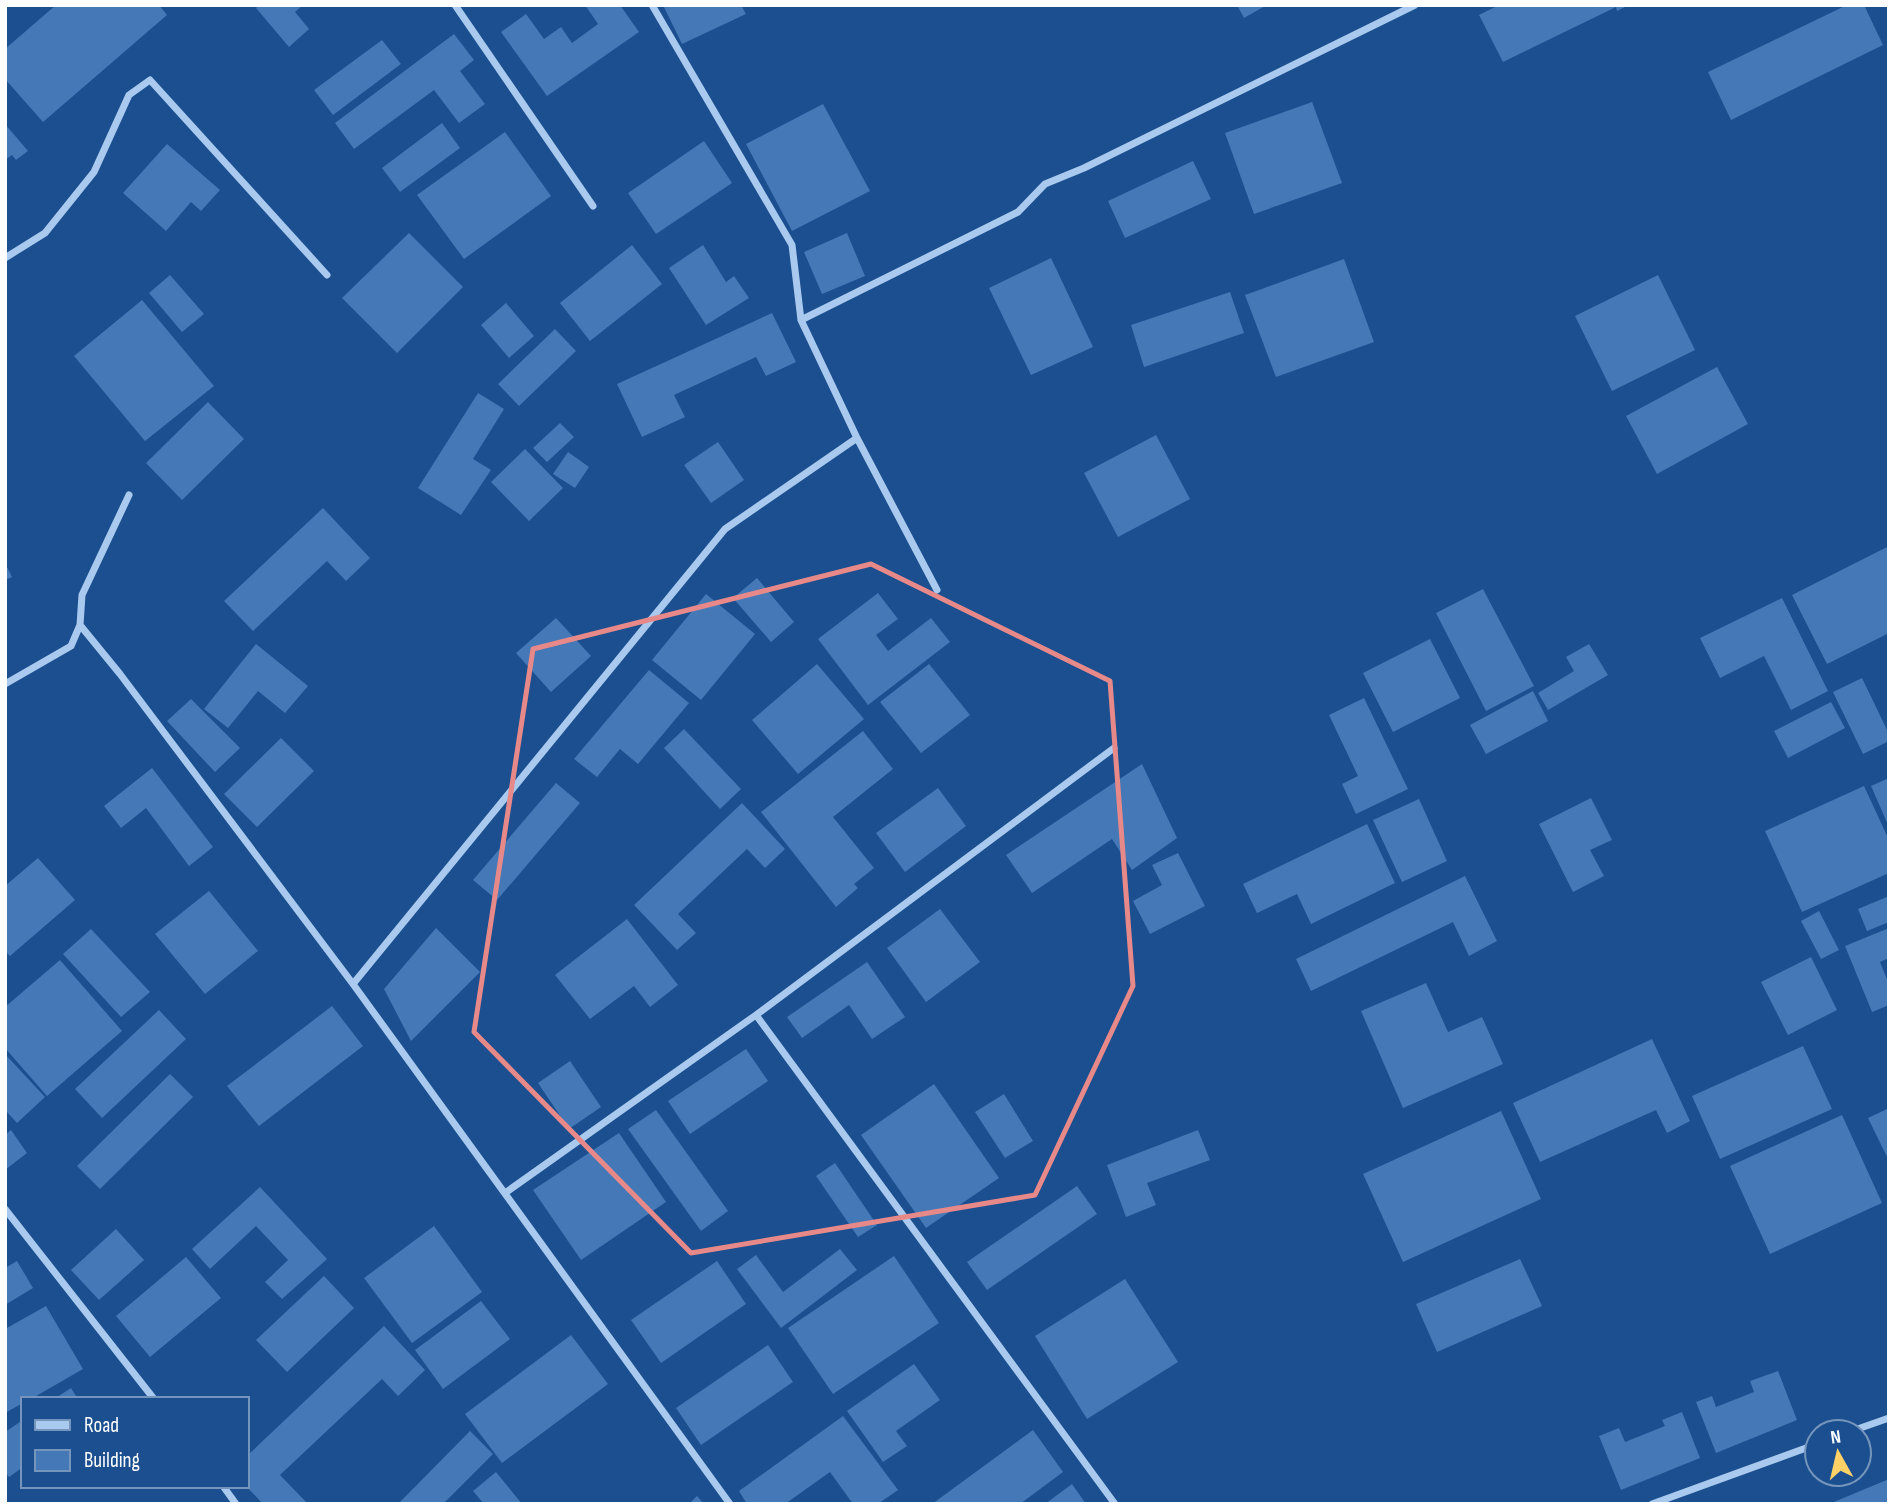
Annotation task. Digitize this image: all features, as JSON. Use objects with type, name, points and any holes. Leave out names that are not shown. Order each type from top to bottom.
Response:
[{"type":"street","points":[[455,5],[593,206]]},
{"type":"street","points":[[652,5],[792,245],[801,320],[857,438],[937,590]]},
{"type":"street","points":[[801,320],[1018,212],[1045,184],[1084,168],[1415,5]]},
{"type":"street","points":[[5,258],[45,233],[62,213],[94,172],[129,95],[150,80],[327,275]]},
{"type":"street","points":[[353,984],[725,530],[857,438]]},
{"type":"street","points":[[5,684],[71,646],[80,625],[82,595],[128,495]]},
{"type":"street","points":[[80,625],[120,674],[353,984],[730,1504]]},
{"type":"street","points":[[505,1194],[756,1015],[1114,748]]},
{"type":"street","points":[[756,1015],[1115,1504]]},
{"type":"street","points":[[5,1209],[152,1397]]},
{"type":"street","points":[[1652,1504],[1803,1449]]},
{"type":"street","points":[[224,1488],[236,1504]]},
{"type":"highlighted area","points":[[871,564],[1110,681],[1133,986],[1035,1195],[691,1253],[474,1032],[533,649]]},
{"type":"building","points":[[56,5],[159,5],[167,15],[43,122],[5,79],[5,49]]},
{"type":"building","points":[[259,5],[303,5],[295,12],[309,29],[289,47],[256,8]]},
{"type":"building","points":[[585,5],[620,5],[639,32],[547,96],[501,32],[526,14],[544,39],[561,27],[572,43],[598,24]]},
{"type":"building","points":[[663,5],[741,5],[746,14],[682,44]]},
{"type":"building","points":[[1237,5],[1267,5],[1244,18]]},
{"type":"building","points":[[1499,5],[1629,5],[1617,11],[1616,7],[1503,62],[1479,15]]},
{"type":"building","points":[[1847,5],[1864,5],[1883,45],[1731,120],[1708,72]]},
{"type":"building","points":[[454,34],[474,60],[460,71],[485,104],[459,123],[434,90],[354,149],[335,123]]},
{"type":"building","points":[[382,40],[401,64],[333,115],[314,90]]},
{"type":"building","points":[[1312,102],[1342,183],[1254,214],[1225,133]]},
{"type":"building","points":[[823,104],[870,191],[792,231],[746,144]]},
{"type":"building","points":[[442,123],[460,148],[400,192],[382,168]]},
{"type":"building","points":[[5,124],[28,151],[16,160],[12,155],[5,160]]},
{"type":"building","points":[[505,132],[551,196],[464,259],[417,195]]},
{"type":"building","points":[[704,141],[732,183],[656,234],[628,193]]},
{"type":"building","points":[[167,144],[220,190],[201,211],[191,202],[166,231],[123,193]]},
{"type":"building","points":[[1193,161],[1211,199],[1125,238],[1108,201]]},
{"type":"building","points":[[409,233],[463,287],[397,353],[342,298]]},
{"type":"building","points":[[847,233],[865,276],[822,294],[804,252]]},
{"type":"building","points":[[632,245],[662,284],[590,341],[560,303]]},
{"type":"building","points":[[703,245],[726,282],[734,276],[749,298],[706,325],[669,268]]},
{"type":"building","points":[[1051,258],[1093,347],[1031,375],[989,288]]},
{"type":"building","points":[[1344,259],[1374,342],[1276,377],[1245,295]]},
{"type":"building","points":[[170,275],[204,314],[182,332],[149,293]]},
{"type":"building","points":[[1658,275],[1695,350],[1612,391],[1575,316]]},
{"type":"building","points":[[1230,292],[1244,333],[1144,367],[1131,325]]},
{"type":"building","points":[[142,300],[214,386],[145,441],[74,356]]},
{"type":"building","points":[[506,303],[534,336],[509,358],[481,325]]},
{"type":"building","points":[[772,313],[796,362],[766,376],[756,357],[674,395],[685,417],[642,437],[617,384]]},
{"type":"building","points":[[555,329],[576,351],[519,406],[498,384]]},
{"type":"building","points":[[1717,367],[1748,424],[1657,474],[1626,416]]},
{"type":"building","points":[[478,393],[504,409],[473,459],[491,470],[461,515],[418,488]]},
{"type":"building","points":[[208,402],[244,439],[182,500],[146,463]]},
{"type":"building","points":[[560,423],[574,437],[547,462],[533,448]]},
{"type":"building","points":[[1156,435],[1190,499],[1118,537],[1084,473]]},
{"type":"building","points":[[718,442],[744,480],[711,503],[684,465]]},
{"type":"building","points":[[525,449],[563,488],[529,521],[491,482]]},
{"type":"building","points":[[568,452],[589,467],[575,488],[553,474]]},
{"type":"building","points":[[323,508],[370,558],[346,581],[327,561],[253,631],[224,601]]},
{"type":"building","points":[[1889,546],[1889,633],[1827,664],[1792,595]]},
{"type":"building","points":[[5,563],[12,577],[5,580]]},
{"type":"building","points":[[757,578],[794,622],[771,642],[733,598]]},
{"type":"building","points":[[1483,589],[1534,686],[1486,711],[1436,613]]},
{"type":"building","points":[[878,593],[898,619],[876,635],[888,651],[931,618],[950,642],[868,705],[818,639]]},
{"type":"building","points":[[706,594],[755,634],[701,700],[652,660]]},
{"type":"building","points":[[1782,598],[1828,691],[1791,710],[1764,656],[1720,678],[1700,638]]},
{"type":"building","points":[[556,618],[591,656],[551,692],[516,653]]},
{"type":"building","points":[[1430,639],[1460,698],[1393,732],[1363,673]]},
{"type":"building","points":[[256,644],[308,686],[285,713],[258,691],[228,728],[204,709]]},
{"type":"building","points":[[1589,644],[1608,675],[1548,710],[1538,693],[1574,671],[1566,657]]},
{"type":"building","points":[[817,664],[864,719],[798,774],[752,720]]},
{"type":"building","points":[[929,664],[970,715],[921,753],[880,702]]},
{"type":"building","points":[[649,670],[689,703],[638,764],[620,749],[597,777],[574,759]]},
{"type":"building","points":[[1862,678],[1889,734],[1889,741],[1863,754],[1833,692]]},
{"type":"building","points":[[1533,691],[1548,721],[1486,754],[1470,725]]},
{"type":"building","points":[[1364,698],[1408,789],[1356,814],[1342,784],[1358,776],[1329,715]]},
{"type":"building","points":[[191,699],[240,748],[215,772],[167,721]]},
{"type":"building","points":[[1831,702],[1845,728],[1788,758],[1774,731]]},
{"type":"building","points":[[684,729],[741,789],[720,809],[664,748]]},
{"type":"building","points":[[863,731],[893,769],[833,817],[874,868],[854,884],[858,888],[836,907],[761,812]]},
{"type":"building","points":[[281,738],[314,771],[257,827],[224,794]]},
{"type":"building","points":[[1142,764],[1177,838],[1132,870],[1112,839],[1032,893],[1006,855]]},
{"type":"building","points":[[152,768],[213,847],[189,866],[146,808],[121,828],[104,806]]},
{"type":"building","points":[[1889,778],[1889,827],[1871,786]]},
{"type":"building","points":[[556,783],[580,803],[497,900],[473,880]]},
{"type":"building","points":[[1864,786],[1889,840],[1889,873],[1802,912],[1765,831]]},
{"type":"building","points":[[938,788],[966,826],[905,872],[876,833]]},
{"type":"building","points":[[1591,798],[1612,840],[1590,850],[1604,876],[1573,892],[1539,824]]},
{"type":"building","points":[[1419,799],[1447,861],[1402,882],[1373,820]]},
{"type":"building","points":[[742,803],[785,849],[765,868],[747,849],[678,914],[696,933],[677,950],[634,905]]},
{"type":"building","points":[[1367,824],[1395,883],[1311,924],[1297,894],[1257,913],[1243,884]]},
{"type":"building","points":[[1178,853],[1205,906],[1150,934],[1133,901],[1162,885],[1152,865]]},
{"type":"building","points":[[38,858],[75,900],[10,956],[5,951],[5,886]]},
{"type":"building","points":[[1465,876],[1497,941],[1469,956],[1453,922],[1311,991],[1296,959]]},
{"type":"building","points":[[209,891],[258,951],[205,994],[155,934]]},
{"type":"building","points":[[1889,896],[1889,922],[1867,931],[1858,909]]},
{"type":"building","points":[[940,909],[980,962],[926,1002],[887,948]]},
{"type":"building","points":[[1819,911],[1839,950],[1821,959],[1801,921]]},
{"type":"building","points":[[627,919],[678,985],[650,1007],[634,986],[590,1019],[555,975]]},
{"type":"building","points":[[436,928],[480,972],[411,1041],[384,989]]},
{"type":"building","points":[[1889,928],[1889,958],[1880,962],[1889,984],[1889,1005],[1872,1012],[1845,946]]},
{"type":"building","points":[[91,929],[150,992],[121,1017],[63,954]]},
{"type":"building","points":[[1811,957],[1837,1010],[1788,1035],[1761,982]]},
{"type":"building","points":[[60,960],[122,1031],[47,1096],[5,1048],[5,1007]]},
{"type":"building","points":[[867,962],[905,1017],[872,1039],[849,1005],[802,1038],[787,1017]]},
{"type":"building","points":[[1426,983],[1448,1032],[1482,1017],[1503,1064],[1403,1108],[1361,1011]]},
{"type":"building","points":[[332,1006],[363,1046],[259,1126],[227,1086]]},
{"type":"building","points":[[159,1010],[186,1039],[102,1118],[75,1089]]},
{"type":"building","points":[[1652,1039],[1690,1121],[1667,1133],[1656,1110],[1540,1162],[1513,1103]]},
{"type":"building","points":[[1803,1046],[1832,1109],[1720,1159],[1692,1096]]},
{"type":"building","points":[[746,1049],[768,1081],[690,1134],[668,1101]]},
{"type":"building","points":[[5,1054],[45,1097],[17,1123],[5,1110]]},
{"type":"building","points":[[570,1061],[601,1107],[569,1129],[538,1083]]},
{"type":"building","points":[[170,1074],[193,1097],[100,1189],[77,1166]]},
{"type":"building","points":[[934,1084],[999,1178],[926,1228],[861,1135]]},
{"type":"building","points":[[1004,1094],[1033,1141],[1005,1158],[975,1112]]},
{"type":"building","points":[[1889,1108],[1889,1161],[1868,1118]]},
{"type":"building","points":[[656,1110],[728,1211],[701,1231],[628,1129]]},
{"type":"building","points":[[1501,1111],[1541,1199],[1403,1262],[1363,1174]]},
{"type":"building","points":[[1842,1115],[1882,1203],[1770,1254],[1730,1166]]},
{"type":"building","points":[[11,1130],[27,1153],[5,1170],[5,1135]]},
{"type":"building","points":[[1198,1130],[1210,1160],[1147,1183],[1156,1205],[1126,1217],[1107,1165]]},
{"type":"building","points":[[619,1133],[666,1202],[581,1260],[533,1190]]},
{"type":"building","points":[[835,1163],[877,1225],[858,1237],[816,1176]]},
{"type":"building","points":[[1077,1186],[1097,1214],[987,1290],[967,1262]]},
{"type":"building","points":[[260,1187],[327,1259],[282,1299],[265,1282],[288,1260],[256,1226],[210,1269],[192,1249]]},
{"type":"building","points":[[434,1226],[482,1292],[412,1343],[364,1278]]},
{"type":"building","points":[[116,1229],[144,1260],[99,1300],[71,1270]]},
{"type":"building","points":[[840,1249],[857,1270],[781,1328],[737,1269],[756,1255],[783,1292]]},
{"type":"building","points":[[894,1256],[939,1323],[833,1394],[788,1328]]},
{"type":"building","points":[[186,1257],[221,1298],[150,1357],[116,1316]]},
{"type":"building","points":[[1520,1259],[1542,1306],[1437,1352],[1416,1304]]},
{"type":"building","points":[[17,1261],[33,1288],[5,1305],[5,1268]]},
{"type":"building","points":[[717,1261],[746,1304],[661,1363],[631,1320]]},
{"type":"building","points":[[324,1276],[354,1308],[287,1372],[256,1340]]},
{"type":"building","points":[[1125,1279],[1178,1362],[1087,1419],[1035,1336]]},
{"type":"building","points":[[481,1301],[510,1339],[443,1389],[415,1350]]},
{"type":"building","points":[[46,1306],[83,1369],[34,1397],[21,1397],[21,1404],[5,1413],[5,1329]]},
{"type":"building","points":[[384,1326],[425,1370],[398,1396],[382,1379],[280,1475],[308,1504],[263,1504],[248,1488],[248,1455]]},
{"type":"building","points":[[571,1335],[608,1384],[502,1463],[465,1414]]},
{"type":"building","points":[[768,1345],[793,1382],[701,1445],[676,1408]]},
{"type":"building","points":[[914,1364],[940,1400],[896,1431],[907,1446],[883,1462],[847,1411]]},
{"type":"building","points":[[1778,1371],[1797,1420],[1716,1453],[1696,1402],[1712,1396],[1716,1407],[1754,1392],[1750,1381]]},
{"type":"building","points":[[71,1388],[77,1397],[57,1397]]},
{"type":"building","points":[[1682,1412],[1700,1458],[1621,1490],[1599,1436],[1619,1428],[1625,1442],[1665,1426],[1662,1420]]},
{"type":"building","points":[[843,1416],[898,1490],[878,1504],[853,1504],[830,1472],[785,1504],[747,1504],[739,1491]]},
{"type":"building","points":[[21,1421],[21,1468],[9,1477],[5,1472],[5,1432]]},
{"type":"building","points":[[1033,1430],[1063,1472],[1020,1504],[932,1504]]},
{"type":"building","points":[[470,1431],[493,1454],[443,1504],[398,1504]]},
{"type":"building","points":[[496,1472],[522,1504],[484,1504],[473,1491]]},
{"type":"building","points":[[1889,1479],[1889,1504],[1829,1504],[1873,1488]]},
{"type":"building","points":[[1072,1484],[1086,1504],[1045,1504]]},
{"type":"building","points":[[697,1496],[704,1504],[689,1504]]}]
